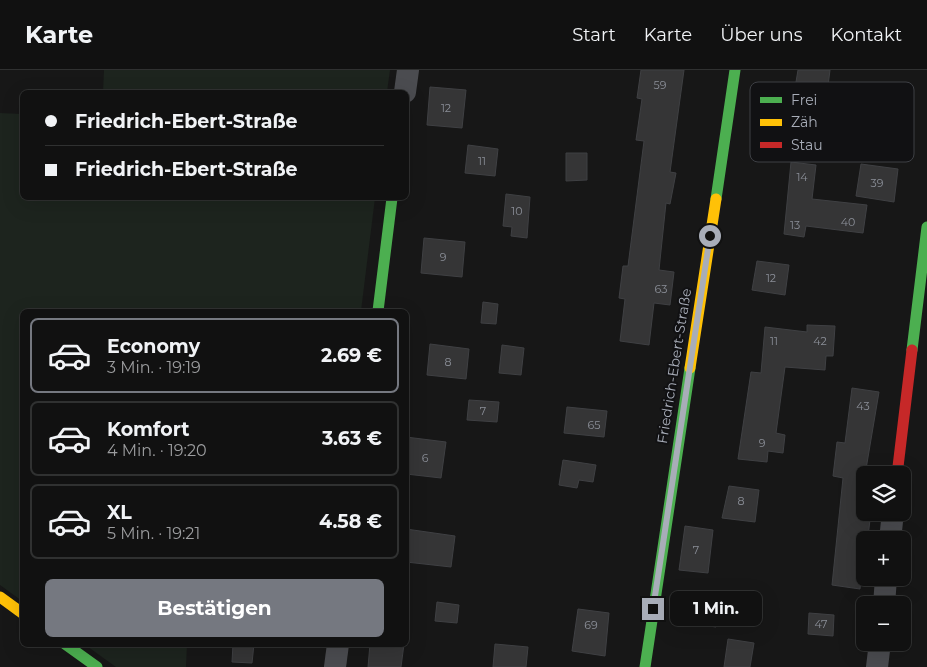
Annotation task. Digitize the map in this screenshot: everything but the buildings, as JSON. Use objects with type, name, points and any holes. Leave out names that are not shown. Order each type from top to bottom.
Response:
[{"type":"street","points":[[405,90],[408,70]]},
{"type":"street","name":"Friedrich-Ebert-Straße","points":[[645,667],[735,70]]},
{"type":"street","points":[[378,309],[392,200]]},
{"type":"street","points":[[899,466],[927,226]]},
{"type":"street","points":[[0,596],[20,611]]},
{"type":"street","points":[[69,647],[97,667]]},
{"type":"street","points":[[335,667],[338,647]]},
{"type":"street","points":[[877,667],[879,651]]},
{"type":"shaded area","points":[[104,70],[390,70],[387,90],[103,90]]},
{"type":"shaded area","points":[[0,113],[20,114],[20,200],[375,200],[361,309],[20,309],[20,600],[0,585]]},
{"type":"shaded area","points":[[88,647],[187,647],[186,667],[116,667]]},
{"type":"traffic: fast","points":[[716,199],[735,70]]},
{"type":"traffic: fast","points":[[378,309],[392,200]]},
{"type":"traffic: fast","points":[[912,350],[927,227]]},
{"type":"traffic: fast","points":[[645,667],[690,368]]},
{"type":"traffic: fast","points":[[69,647],[97,667]]},
{"type":"traffic: slow","points":[[690,368],[716,199]]},
{"type":"traffic: slow","points":[[0,597],[20,612]]},
{"type":"traffic: jam","points":[[898,466],[912,350]]},
{"type":"route","points":[[653,609],[672,474],[710,236]]}]
